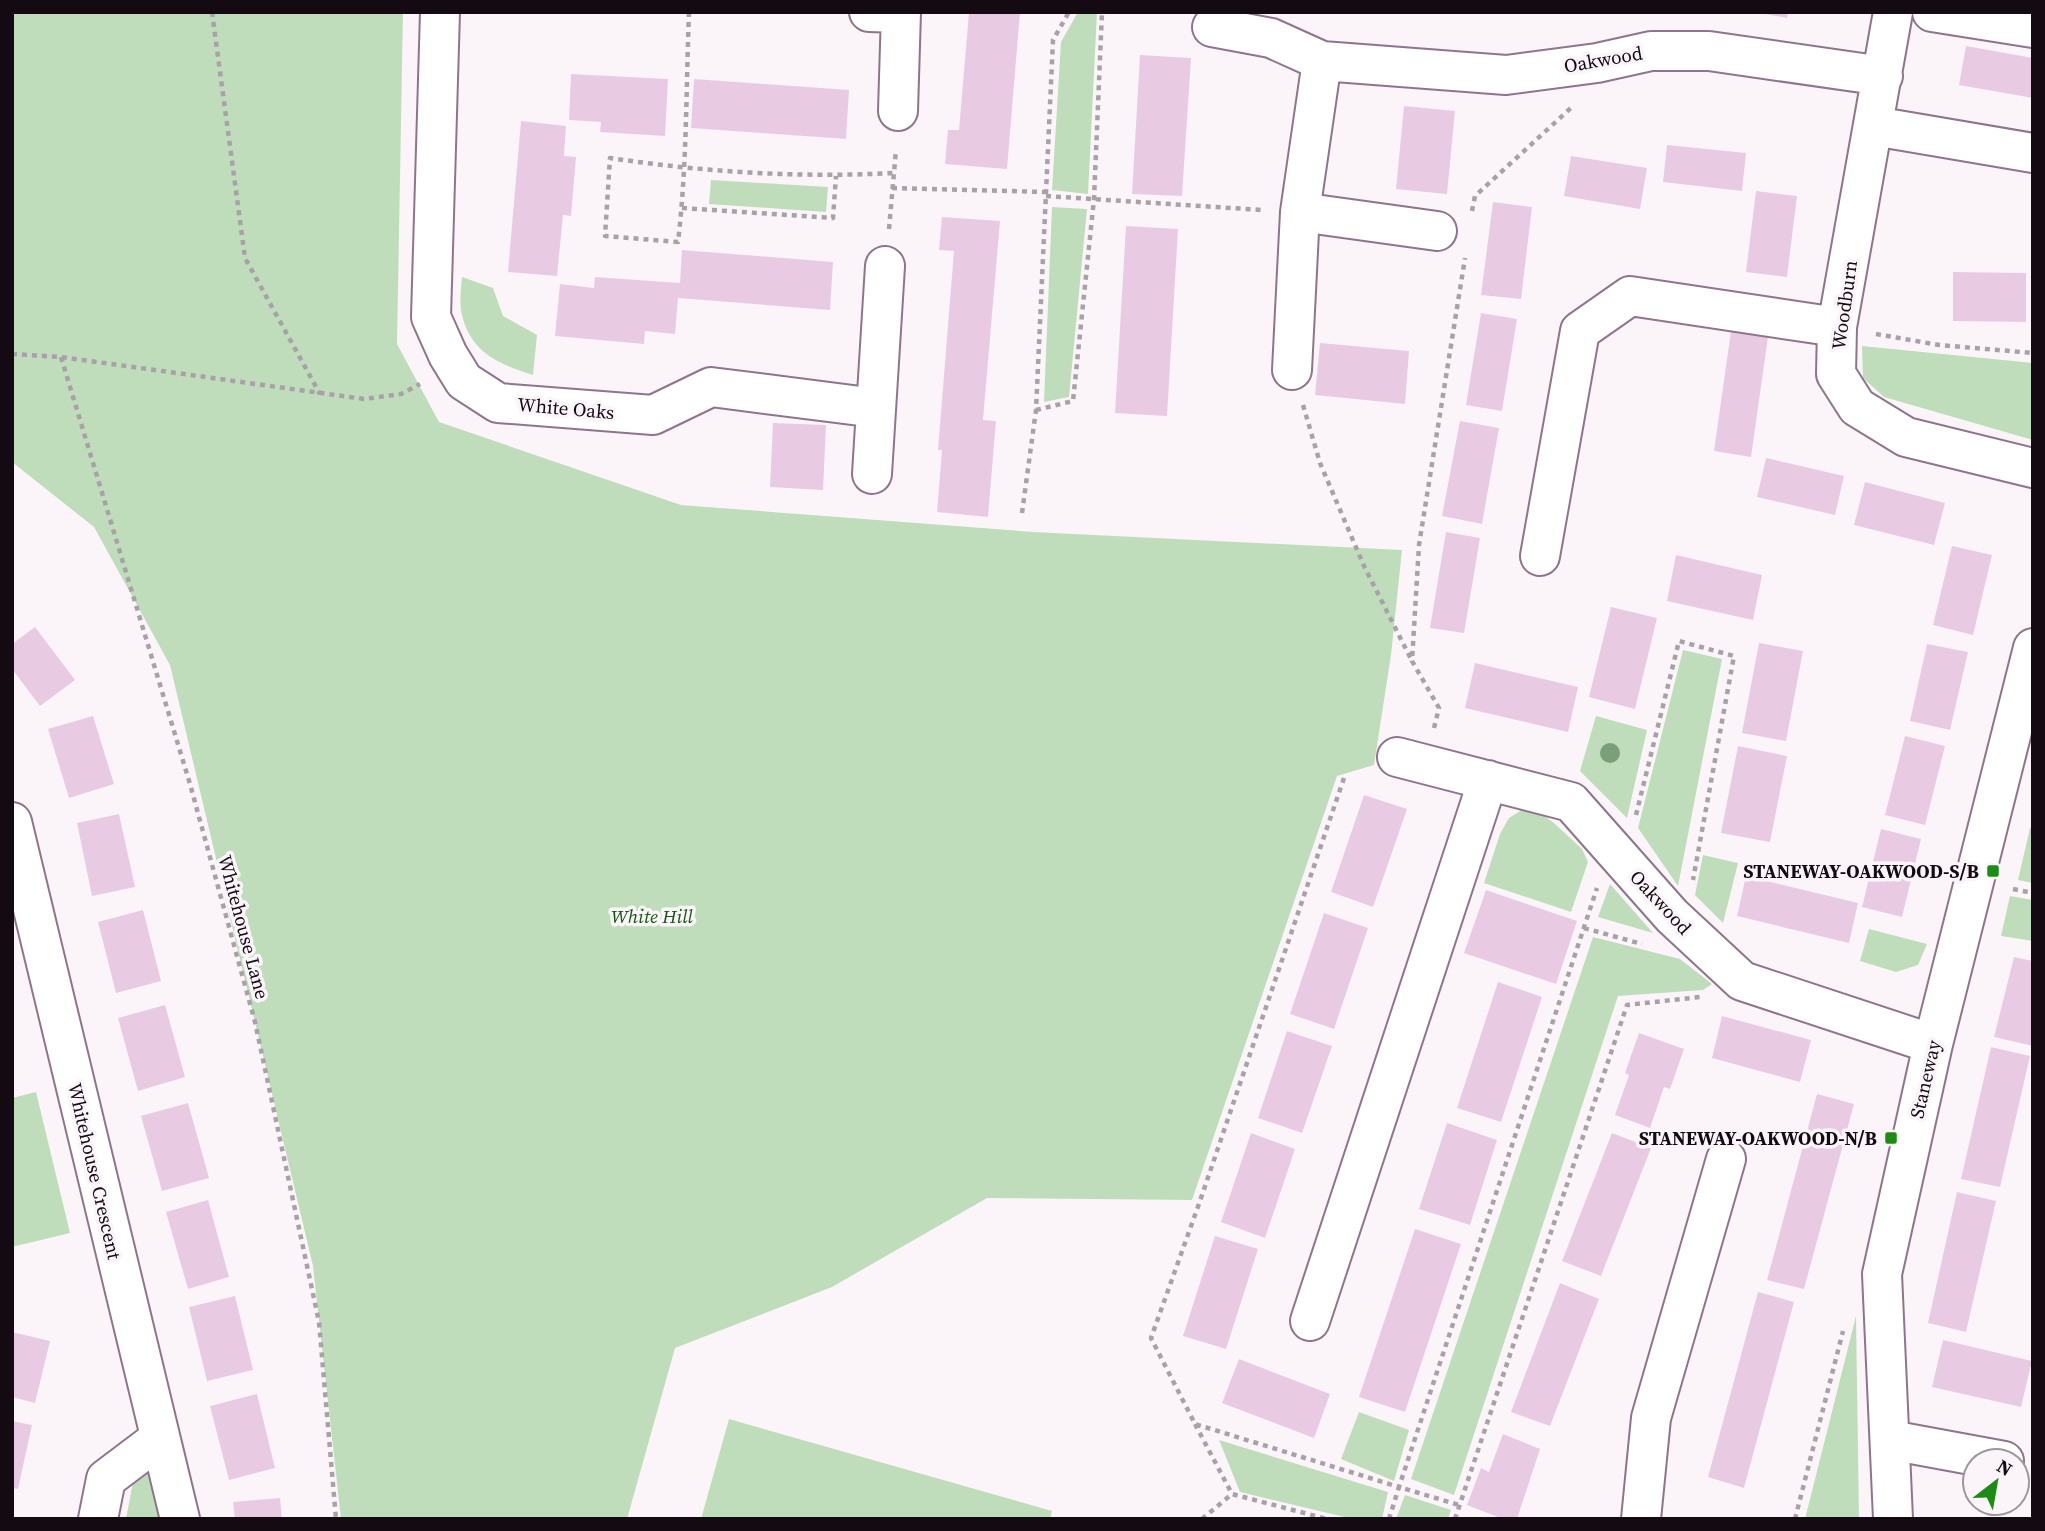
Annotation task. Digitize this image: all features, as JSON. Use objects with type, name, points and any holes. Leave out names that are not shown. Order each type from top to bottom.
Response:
[{"type":"street","name":"White Oaks","points":[[440,12],[431,317],[464,381],[498,403],[653,415],[711,387],[876,408]]},
{"type":"street","name":"Woodburn","points":[[1893,12],[1837,327],[1836,374],[1857,407],[1906,437],[2033,468]]},
{"type":"street","points":[[1932,12],[2033,28]]},
{"type":"street","points":[[890,13],[898,111]]},
{"type":"street","name":"Oakwood","points":[[1212,27],[1271,38],[1322,61],[1506,75],[1597,63],[1651,51],[1709,51],[1883,76]]},
{"type":"street","points":[[1292,370],[1300,212],[1322,61]]},
{"type":"street","points":[[1874,126],[2033,153]]},
{"type":"street","points":[[1300,212],[1458,235]]},
{"type":"street","points":[[872,474],[885,266]]},
{"type":"street","points":[[1540,555],[1580,331],[1630,296],[1837,327]]},
{"type":"street","name":"Staneway","points":[[1893,1519],[1882,1274],[1933,1044],[2032,658]]},
{"type":"street","name":"Oakwood","points":[[1411,760],[1571,802],[1684,927],[1742,981],[1933,1044]]},
{"type":"street","points":[[1310,1321],[1488,780]]},
{"type":"street","name":"Whitehouse Crescent","points":[[12,822],[180,1519]]},
{"type":"street","points":[[1641,1519],[1651,1418],[1726,1159]]},
{"type":"street","points":[[99,1519],[106,1479],[159,1439]]},
{"type":"street","points":[[1890,1440],[1961,1453]]},
{"type":"path","points":[[212,12],[245,258],[320,394]]},
{"type":"path","points":[[689,12],[682,169],[682,208],[678,242],[605,236],[610,158],[682,169],[836,176],[894,173]]},
{"type":"path","points":[[1022,513],[1037,410],[1053,40],[1069,12]]},
{"type":"path","points":[[1037,410],[1073,401],[1094,200],[1102,12]]},
{"type":"path","points":[[1412,661],[1419,545],[1458,235],[1475,196],[1574,106],[1597,63]]},
{"type":"path","points":[[885,266],[898,111]]},
{"type":"path","points":[[682,208],[833,218],[836,176]]},
{"type":"path","points":[[892,188],[1046,194],[1094,200],[1300,212]]},
{"type":"path","points":[[1837,327],[1939,345],[2033,353]]},
{"type":"path","points":[[12,354],[61,357],[364,399],[401,394],[455,366]]},
{"type":"path","name":"Whitehouse Lane","points":[[61,357],[190,784],[255,1021],[319,1322],[336,1519]]},
{"type":"path","points":[[1292,370],[1320,463],[1364,566],[1439,708],[1411,760]]},
{"type":"path","points":[[1389,1519],[1611,847],[1633,827],[1679,641],[1734,656],[1684,927]]},
{"type":"path","points":[[1327,1519],[1232,1494],[1151,1338],[1344,778]]},
{"type":"path","points":[[1584,928],[1644,944]]},
{"type":"path","points":[[1455,1519],[1627,1005],[1716,996],[1742,981]]},
{"type":"path","points":[[1795,1519],[1845,1323]]},
{"type":"path","points":[[1195,1424],[1459,1506]]},
{"type":"path","points":[[1202,1519],[1232,1494]]},
{"type":"green space","name":"White Hill","points":[[12,12],[403,12],[397,344],[439,422],[681,505],[1033,532],[1402,550],[1391,655],[1374,765],[1337,776],[1192,1200],[987,1198],[832,1287],[675,1348],[627,1519],[341,1519],[313,1266],[170,665],[94,527],[12,462]]},
{"type":"green space","points":[[1078,12],[1097,12],[1088,194],[1052,190],[1061,42]]},
{"type":"green space","points":[[711,180],[828,187],[826,212],[709,204]]},
{"type":"green space","points":[[1052,207],[1087,209],[1069,397],[1044,402]]},
{"type":"green space","points":[[462,277],[493,288],[503,316],[537,335],[533,375],[498,361],[479,348],[472,339],[461,311]]},
{"type":"green space","points":[[1862,346],[2033,363],[2033,440],[1884,397],[1863,378]]},
{"type":"green space","points":[[1683,650],[1722,659],[1678,886],[1638,828]]},
{"type":"green space","points":[[1596,716],[1647,730],[1627,818],[1580,771]]},
{"type":"green space","points":[[1523,809],[1539,812],[1582,849],[1588,862],[1571,912],[1484,883],[1500,834],[1509,818]]},
{"type":"green space","points":[[2030,828],[2033,828],[2033,883],[2018,880]]},
{"type":"green space","points":[[1703,855],[1738,863],[1723,923],[1695,895]]},
{"type":"green space","points":[[1610,884],[1653,933],[1598,917]]},
{"type":"green space","points":[[2010,896],[2033,900],[2033,941],[2001,936]]},
{"type":"green space","points":[[1869,929],[1927,944],[1918,965],[1896,972],[1860,961]]},
{"type":"green space","points":[[1593,937],[1680,959],[1712,984],[1703,990],[1618,996],[1454,1495],[1411,1479]]},
{"type":"green space","points":[[36,1092],[70,1233],[12,1247],[12,1098]]},
{"type":"green space","points":[[1856,1316],[1859,1519],[1805,1519]]},
{"type":"green space","points":[[1359,1412],[1409,1430],[1394,1481],[1341,1459]]},
{"type":"green space","points":[[729,1419],[1052,1511],[1050,1519],[701,1519]]},
{"type":"green space","points":[[1219,1440],[1388,1492],[1382,1519],[1353,1519],[1240,1492]]},
{"type":"green space","points":[[151,1472],[160,1519],[126,1519],[133,1482]]},
{"type":"green space","points":[[1405,1495],[1451,1510],[1448,1519],[1396,1519]]},
{"type":"building","points":[[969,12],[1020,12],[1007,169],[945,164],[948,130],[959,130]]},
{"type":"building","points":[[1754,12],[1788,12],[1787,18]]},
{"type":"building","points":[[1966,46],[2033,58],[2033,98],[1959,85]]},
{"type":"building","points":[[1140,55],[1191,58],[1182,196],[1132,194]]},
{"type":"building","points":[[571,74],[668,79],[665,136],[600,132],[601,122],[569,120]]},
{"type":"building","points":[[694,79],[849,90],[846,139],[691,128]]},
{"type":"building","points":[[1404,106],[1455,111],[1447,194],[1396,189]]},
{"type":"building","points":[[521,121],[566,126],[564,156],[576,157],[571,216],[563,215],[557,276],[508,272]]},
{"type":"building","points":[[1667,145],[1746,153],[1742,191],[1663,182]]},
{"type":"building","points":[[1571,156],[1647,168],[1640,209],[1564,196]]},
{"type":"building","points":[[1756,191],[1797,196],[1787,277],[1746,272]]},
{"type":"building","points":[[1493,202],[1532,207],[1521,299],[1481,295]]},
{"type":"building","points":[[942,217],[1000,221],[983,420],[996,421],[988,517],[937,512],[942,450],[938,450],[954,251],[939,250]]},
{"type":"building","points":[[1126,226],[1178,229],[1167,416],[1115,413]]},
{"type":"building","points":[[682,250],[833,262],[830,310],[678,298],[675,334],[645,331],[644,344],[555,336],[560,284],[594,288],[595,277],[680,283]]},
{"type":"building","points":[[1953,272],[2026,273],[2026,322],[1953,321]]},
{"type":"building","points":[[1481,313],[1517,319],[1502,411],[1466,405]]},
{"type":"building","points":[[1731,331],[1768,337],[1751,457],[1714,451]]},
{"type":"building","points":[[1320,343],[1409,351],[1405,404],[1315,395]]},
{"type":"building","points":[[1460,421],[1499,428],[1482,524],[1442,516]]},
{"type":"building","points":[[773,423],[826,425],[823,490],[770,487]]},
{"type":"building","points":[[1766,458],[1844,476],[1835,515],[1757,497]]},
{"type":"building","points":[[1865,482],[1945,503],[1934,545],[1854,525]]},
{"type":"building","points":[[1446,532],[1480,538],[1464,633],[1430,628]]},
{"type":"building","points":[[1952,546],[1992,555],[1973,635],[1933,625]]},
{"type":"building","points":[[1676,555],[1762,575],[1753,620],[1667,601]]},
{"type":"building","points":[[1611,607],[1657,618],[1635,709],[1589,697]]},
{"type":"building","points":[[35,627],[75,680],[40,706],[12,669],[12,644]]},
{"type":"building","points":[[1759,643],[1803,651],[1786,741],[1742,733]]},
{"type":"building","points":[[1927,644],[1968,652],[1950,730],[1910,721]]},
{"type":"building","points":[[1475,663],[1578,687],[1568,732],[1465,708]]},
{"type":"building","points":[[93,716],[114,784],[69,798],[48,729]]},
{"type":"building","points":[[1905,736],[1945,746],[1925,825],[1885,815]]},
{"type":"building","points":[[1738,746],[1787,756],[1770,842],[1721,833]]},
{"type":"building","points":[[1364,795],[1407,809],[1373,907],[1331,892]]},
{"type":"building","points":[[119,814],[135,887],[92,896],[77,823]]},
{"type":"building","points":[[1881,829],[1921,839],[1902,917],[1862,907]]},
{"type":"building","points":[[1746,876],[1858,903],[1849,943],[1737,916]]},
{"type":"building","points":[[1486,890],[1577,921],[1556,984],[1464,953]]},
{"type":"building","points":[[143,910],[161,981],[116,993],[98,922]]},
{"type":"building","points":[[1324,913],[1368,928],[1334,1029],[1290,1014]]},
{"type":"building","points":[[2014,957],[2033,961],[2033,1046],[1994,1037]]},
{"type":"building","points":[[1498,982],[1542,997],[1501,1122],[1457,1108]]},
{"type":"building","points":[[165,1005],[185,1077],[138,1091],[118,1018]]},
{"type":"building","points":[[1722,1016],[1811,1040],[1800,1082],[1712,1058]]},
{"type":"building","points":[[1287,1031],[1332,1046],[1302,1133],[1258,1118]]},
{"type":"building","points":[[1639,1033],[1684,1049],[1670,1089],[1664,1087],[1650,1128],[1615,1115],[1629,1075],[1625,1073]]},
{"type":"building","points":[[1991,1047],[2030,1056],[2000,1187],[1961,1179]]},
{"type":"building","points":[[1817,1094],[1854,1104],[1804,1289],[1767,1280]]},
{"type":"building","points":[[188,1103],[209,1178],[162,1191],[141,1116]]},
{"type":"building","points":[[1447,1123],[1497,1140],[1470,1225],[1419,1209]]},
{"type":"building","points":[[1251,1133],[1295,1149],[1265,1238],[1221,1222]]},
{"type":"building","points":[[1612,1133],[1651,1148],[1601,1276],[1562,1261]]},
{"type":"building","points":[[1957,1192],[1996,1201],[1966,1332],[1928,1323]]},
{"type":"building","points":[[208,1200],[229,1277],[188,1289],[166,1212]]},
{"type":"building","points":[[1415,1229],[1461,1244],[1405,1412],[1359,1397]]},
{"type":"building","points":[[1215,1236],[1258,1249],[1226,1349],[1183,1336]]},
{"type":"building","points":[[1560,1283],[1599,1299],[1550,1426],[1511,1412]]},
{"type":"building","points":[[1758,1292],[1794,1302],[1744,1488],[1708,1477]]},
{"type":"building","points":[[235,1296],[253,1370],[207,1381],[189,1307]]},
{"type":"building","points":[[12,1332],[50,1341],[35,1403],[12,1397]]},
{"type":"building","points":[[1943,1340],[2032,1361],[2021,1407],[1932,1387]]},
{"type":"building","points":[[1239,1359],[1330,1394],[1314,1438],[1222,1403]]},
{"type":"building","points":[[257,1394],[275,1468],[229,1480],[210,1406]]},
{"type":"building","points":[[12,1421],[32,1425],[18,1489],[12,1488]]},
{"type":"building","points":[[1503,1434],[1540,1449],[1517,1519],[1503,1519],[1467,1505],[1481,1468],[1489,1472]]},
{"type":"building","points":[[280,1498],[282,1519],[235,1519],[233,1502]]},
{"type":"place","name":"STANEWAY-OAKWOOD-S/B","points":[[1993,871]]},
{"type":"place","name":"STANEWAY-OAKWOOD-N/B","points":[[1891,1138]]}]
